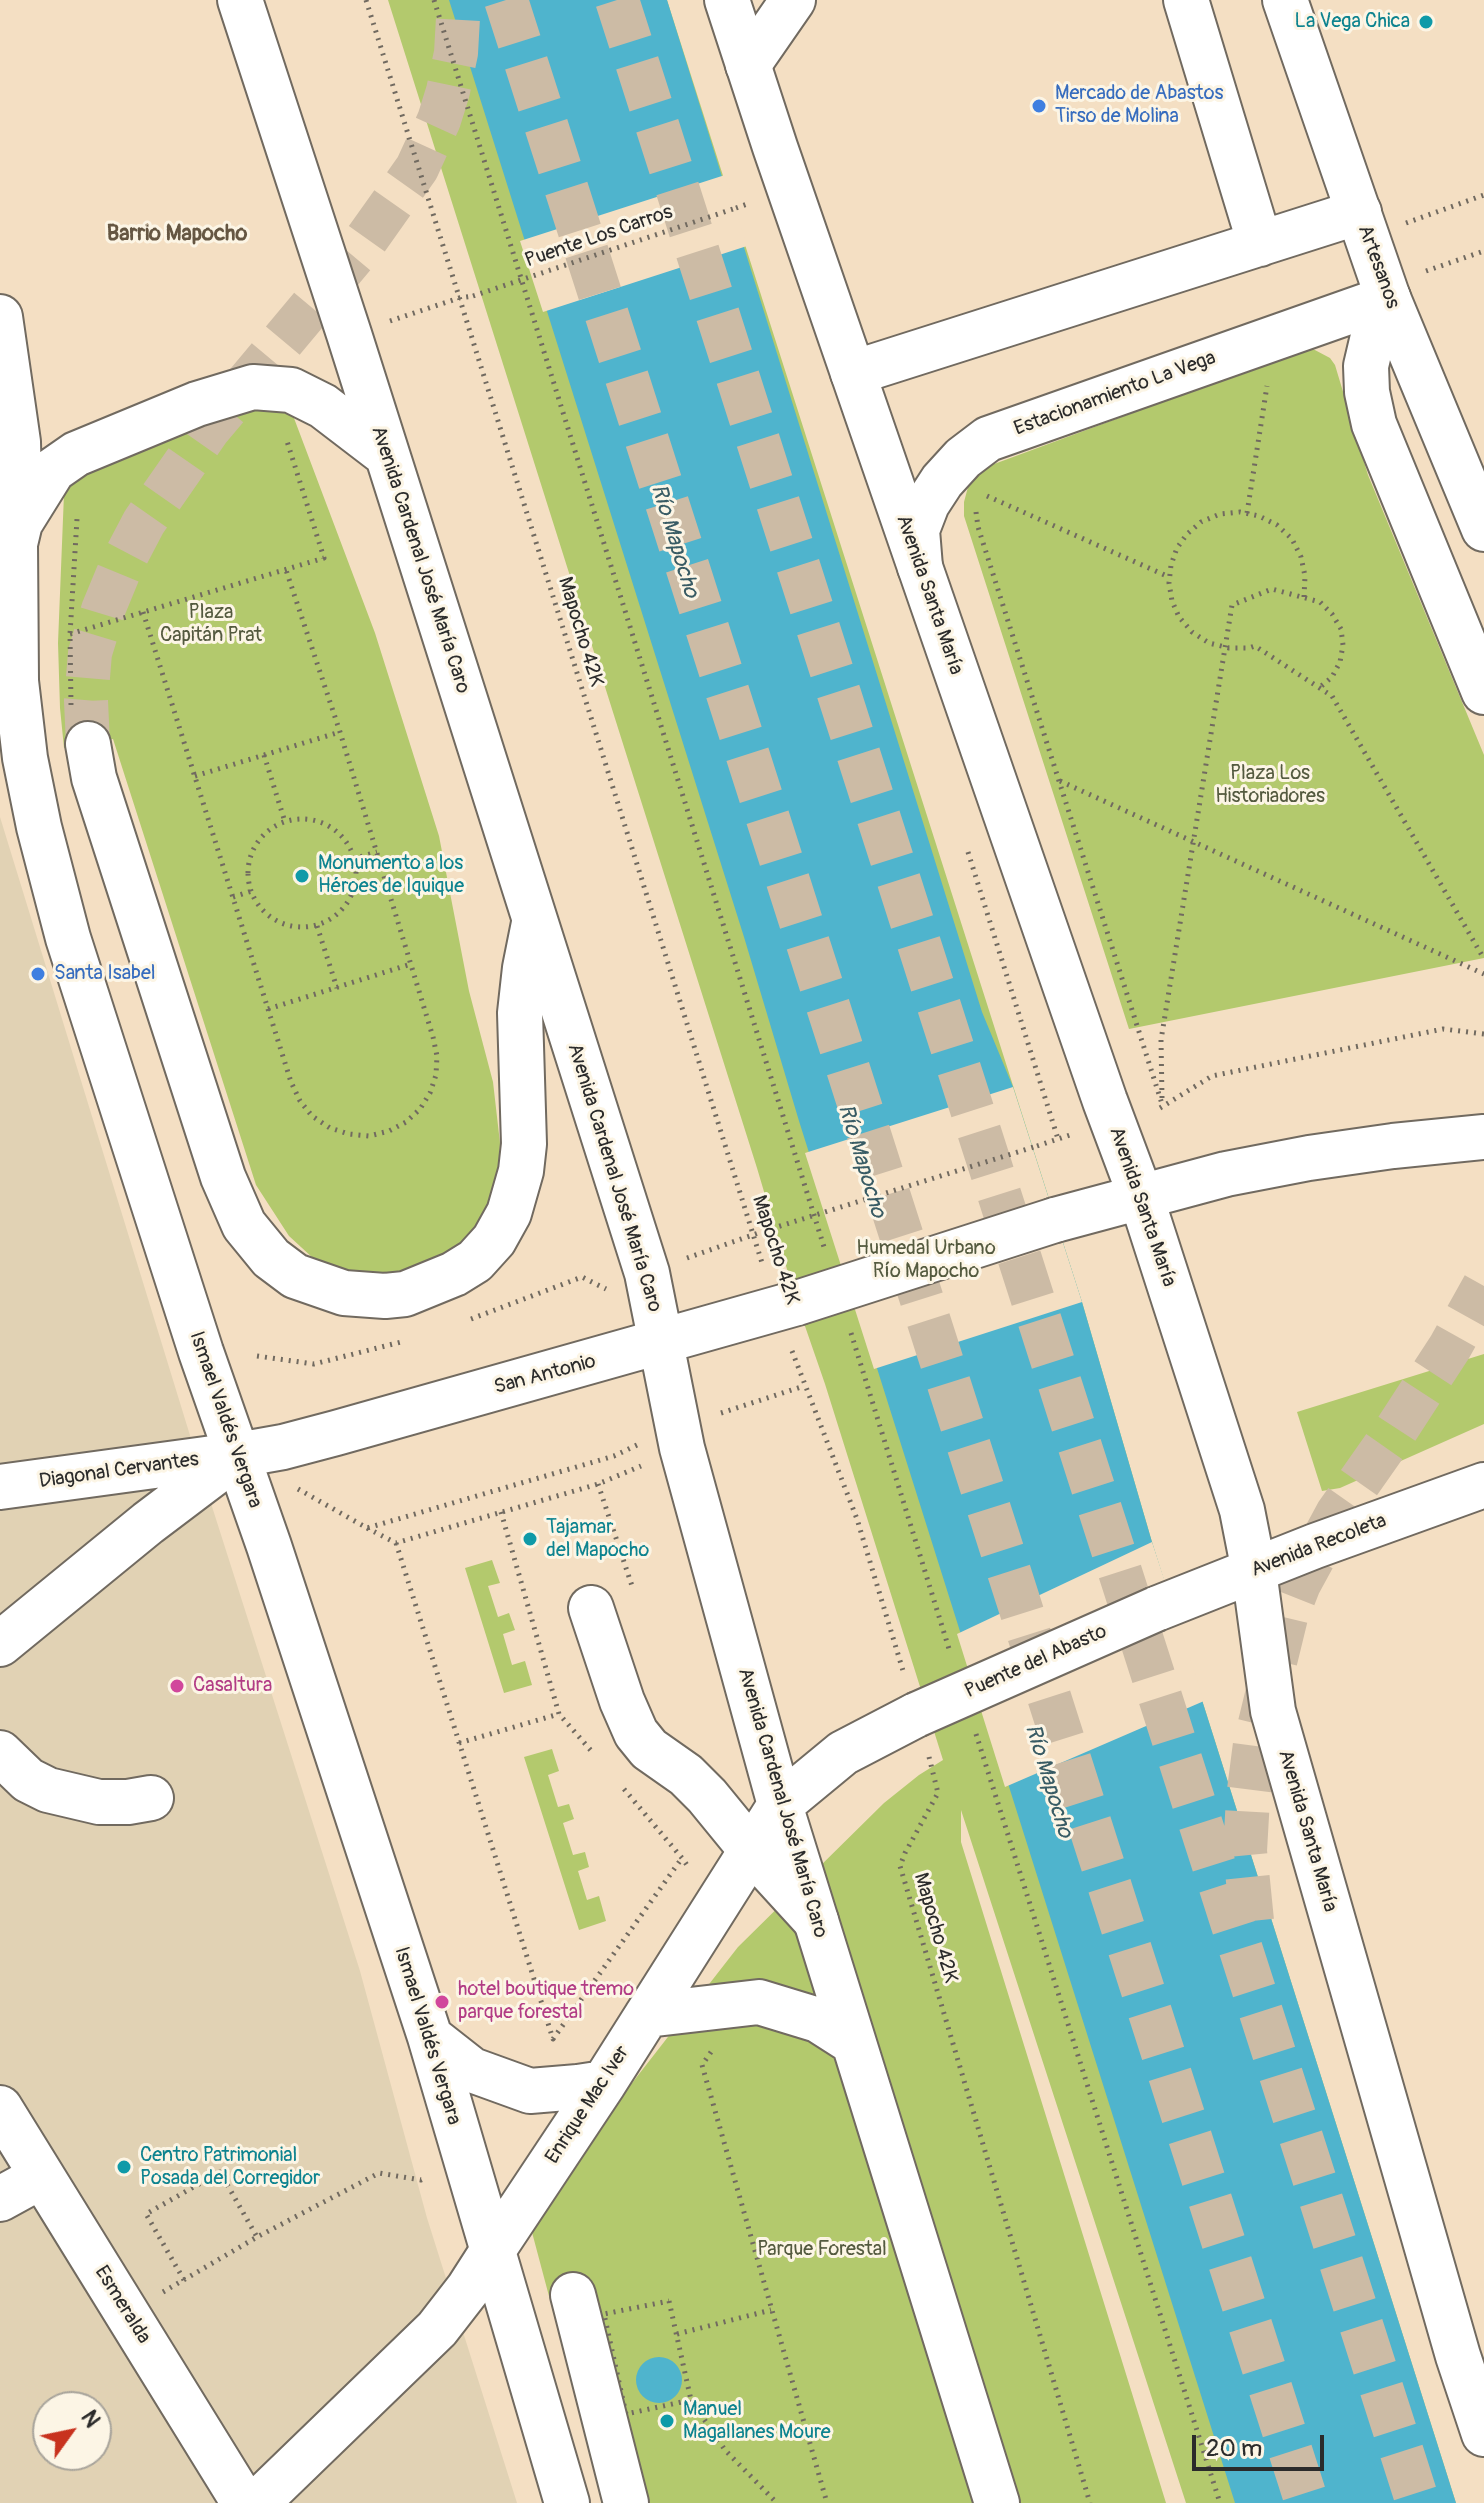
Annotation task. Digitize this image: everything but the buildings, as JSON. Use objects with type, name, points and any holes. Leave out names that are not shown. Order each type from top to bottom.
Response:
[{"type":"main road","name":"Avenida Cardenal José María Caro","points":[[240,0],[647,1273],[679,1438],[780,1805],[997,2503]]},
{"type":"main road","name":"Avenida Santa María","points":[[727,0],[920,567],[1112,1122],[1141,1197],[1242,1510],[1254,1571],[1273,1711],[1471,2352],[1484,2434]]},
{"type":"main road","points":[[748,65],[793,0]]},
{"type":"main road","points":[[1186,0],[1260,244]]},
{"type":"main road","name":"Artesanos","points":[[1285,0],[1386,292],[1484,529]]},
{"type":"main road","points":[[853,373],[1260,244],[1363,225]]},
{"type":"main road","points":[[1386,292],[1366,366],[1367,392],[1374,424],[1484,692]]},
{"type":"main road","name":"Estacionamiento La Vega","points":[[920,567],[917,530],[927,504],[963,485],[963,458],[988,439],[1275,337],[1386,292]]},
{"type":"main road","name":"Ismael Valdés Vergara","points":[[0,317],[18,442],[20,523],[7,605],[25,758],[39,827],[68,938],[205,1363],[430,2037],[567,2503]]},
{"type":"main road","points":[[20,523],[53,470],[76,454],[197,404],[253,387],[291,390],[323,406],[387,455]]},
{"type":"main road","points":[[80,727],[223,1177],[244,1225],[271,1258],[295,1276],[344,1293],[405,1294],[454,1274],[475,1261],[494,1240],[509,1213],[521,1171],[524,1144],[520,1013],[534,923]]},
{"type":"main road","points":[[1141,1197],[1226,1174],[1309,1158],[1484,1137]]},
{"type":"main road","name":"San Antonio","points":[[0,1644],[148,1523],[238,1455],[323,1436],[661,1343],[1055,1220],[1141,1197]]},
{"type":"main road","name":"Diagonal Cervantes","points":[[0,1487],[238,1455]]},
{"type":"main road","name":"Avenida Recoleta","points":[[1156,1609],[1484,1485]]},
{"type":"main road","points":[[591,1608],[636,1733],[649,1749],[686,1775],[707,1796],[816,1921]]},
{"type":"main road","name":"Puente del Abasto","points":[[916,1715],[1156,1609]]},
{"type":"main road","name":"Enrique Mac Iver","points":[[257,2503],[437,2329],[468,2289],[604,2083],[780,1805],[843,1753],[916,1715]]},
{"type":"main road","points":[[0,1753],[28,1780],[48,1790],[99,1802],[151,1798]]},
{"type":"main road","points":[[647,2015],[759,2002],[818,2020],[854,2043]]},
{"type":"main road","points":[[430,2037],[472,2070],[530,2091],[604,2083]]},
{"type":"main road","name":"Esmeralda","points":[[0,2108],[244,2503]]},
{"type":"main road","points":[[0,2199],[42,2176]]},
{"type":"main road","points":[[573,2295],[626,2503]]},
{"type":"path","name":"Mapocho 42K","points":[[366,0],[752,1234],[787,1305],[804,1386],[857,1519],[937,1784],[938,1793],[900,1866],[1090,2503]]},
{"type":"path","points":[[1363,225],[1484,195]]},
{"type":"path","name":"Puente Los Carros","points":[[349,334],[736,208]]},
{"type":"path","points":[[1386,292],[1484,251]]},
{"type":"path","points":[[1247,513],[1275,337]]},
{"type":"path","points":[[70,634],[324,558],[286,437]]},
{"type":"path","points":[[963,485],[1169,577]]},
{"type":"path","points":[[963,485],[976,516],[1163,1107]]},
{"type":"path","points":[[78,507],[70,634],[80,727]]},
{"type":"path","points":[[1304,597],[1305,576],[1301,557],[1292,539],[1277,525],[1247,513],[1220,514],[1201,522],[1177,548],[1169,577],[1172,601],[1179,617],[1192,632],[1209,643],[1225,647],[1255,646],[1332,696],[1484,959]]},
{"type":"path","points":[[143,612],[291,1082],[300,1101],[312,1116],[330,1128],[369,1136],[389,1131],[406,1122],[420,1109],[436,1075],[437,1056],[340,732],[286,570]]},
{"type":"path","points":[[1163,1107],[1161,1040],[1232,605],[1272,589],[1320,602],[1341,629],[1343,645],[1340,662],[1332,677],[1319,688]]},
{"type":"path","points":[[195,776],[340,732]]},
{"type":"path","points":[[264,755],[285,822]]},
{"type":"path","points":[[1059,781],[1484,974]]},
{"type":"path","points":[[304,819],[322,823],[338,833],[350,848],[353,859],[356,866],[355,885],[348,902],[336,916],[317,926],[299,928],[280,923],[263,911],[248,877],[257,843],[269,830],[285,822],[304,819]]},
{"type":"path","points":[[353,859],[377,852]]},
{"type":"path","points":[[233,897],[252,891]]},
{"type":"path","points":[[317,926],[337,988]]},
{"type":"path","points":[[268,1009],[411,964]]},
{"type":"path","points":[[470,1319],[582,1277],[607,1289],[752,1234],[1163,1107],[1212,1076],[1443,1029],[1484,1034]]},
{"type":"path","points":[[257,1356],[314,1364],[414,1339]]},
{"type":"path","points":[[238,1455],[396,1543],[598,1484],[679,1438],[804,1386]]},
{"type":"path","points":[[367,1528],[679,1438]]},
{"type":"path","points":[[396,1543],[553,2039],[682,1858]]},
{"type":"path","points":[[459,1743],[559,1714]]},
{"type":"path","points":[[735,2004],[724,2033],[702,2065],[827,2503]]},
{"type":"path","points":[[126,2312],[257,2237],[379,2173],[421,2180],[465,2157]]},
{"type":"path","points":[[184,2280],[146,2214],[220,2172],[257,2237]]},
{"type":"path","points":[[691,2400],[626,2414],[604,2314],[669,2301],[691,2400],[725,2450],[777,2503]]},
{"type":"path","points":[[677,2334],[771,2310]]},
{"type":"shaded area","points":[[0,817],[208,1494],[360,1971],[427,2218],[517,2503],[0,2503]]},
{"type":"green space","name":"Humedal Urbano Río Mapocho","points":[[388,0],[667,0],[1082,1302],[1152,1542],[1456,2503],[1186,2503],[961,1810],[961,1842],[1166,2503],[604,2503],[529,2221],[583,2146],[738,1947],[884,1803],[943,1760]]},
{"type":"green space","name":"Plaza Los Historiadores","points":[[1313,349],[1330,358],[1335,365],[1368,475],[1484,755],[1484,958],[1129,1029],[964,516],[968,487],[986,467],[1303,350]]},
{"type":"green space","name":"Plaza Capitán Prat","points":[[280,381],[375,633],[439,836],[469,991],[493,1082],[500,1143],[498,1191],[488,1218],[450,1257],[389,1278],[348,1274],[314,1259],[289,1236],[256,1185],[113,739],[64,748],[58,643],[65,469]]},
{"type":"green space","points":[[1484,1354],[1484,1424],[1340,1488],[1322,1491],[1297,1412]]},
{"type":"green space","points":[[492,1560],[500,1583],[488,1586],[498,1617],[509,1613],[515,1630],[503,1634],[512,1665],[525,1661],[532,1685],[504,1693],[465,1568]]},
{"type":"green space","points":[[552,1749],[559,1771],[548,1775],[558,1807],[569,1804],[574,1819],[563,1823],[573,1855],[585,1852],[589,1867],[578,1871],[587,1900],[599,1896],[606,1921],[579,1930],[524,1757]]},
{"type":"water","name":"Humedal Urbano Río Mapocho","points":[[449,0],[667,0],[982,1012],[1013,1087],[1082,1302],[1152,1542],[1456,2503],[1235,2503]]},
{"type":"water","points":[[659,2357],[675,2364],[682,2380],[675,2396],[659,2403],[643,2396],[636,2380],[643,2364]]},
{"type":"pier","points":[[725,175],[747,246],[543,312],[520,241]]},
{"type":"pier","points":[[1013,1087],[1082,1302],[874,1369],[805,1153]]},
{"type":"pier","points":[[1152,1542],[1204,1701],[1005,1787],[957,1634]]},
{"type":"tunnel","points":[[88,744],[86,701],[90,653],[122,564],[144,522],[208,430],[361,247],[417,168],[439,120],[448,91],[456,53],[459,0]]},
{"type":"tunnel","points":[[506,0],[1307,2503]]},
{"type":"tunnel","points":[[617,0],[1418,2503]]},
{"type":"tunnel","points":[[1252,1921],[1245,1851],[1248,1798],[1255,1744],[1286,1617],[1299,1584],[1337,1514],[1450,1347],[1484,1286]]},
{"type":"place","name":"La Vega Chica","points":[[1426,22]]},
{"type":"place","name":"Mercado de Abastos Tirso de Molina","points":[[1039,106]]},
{"type":"place","name":"Monumento a los Héroes de Iquique","points":[[302,876]]},
{"type":"place","name":"Santa Isabel","points":[[38,974]]},
{"type":"place","name":"Tajamar del Mapocho","points":[[530,1539]]},
{"type":"place","name":"Casaltura","points":[[177,1686]]},
{"type":"place","name":"hotel boutique tremo parque forestal","points":[[442,2002]]},
{"type":"place","name":"Centro Patrimonial Posada del Corregidor","points":[[124,2167]]},
{"type":"place","name":"Manuel Magallanes Moure","points":[[667,2421]]},
{"type":"district","name":"Barrio Mapocho","points":[[177,234]]},
{"type":"water label","name":"Río Mapocho","points":[[674,541]]},
{"type":"water label","name":"Río Mapocho","points":[[861,1161]]},
{"type":"water label","name":"Río Mapocho","points":[[1048,1781]]},
{"type":"park label","name":"Parque Forestal","points":[[822,2250]]}]
